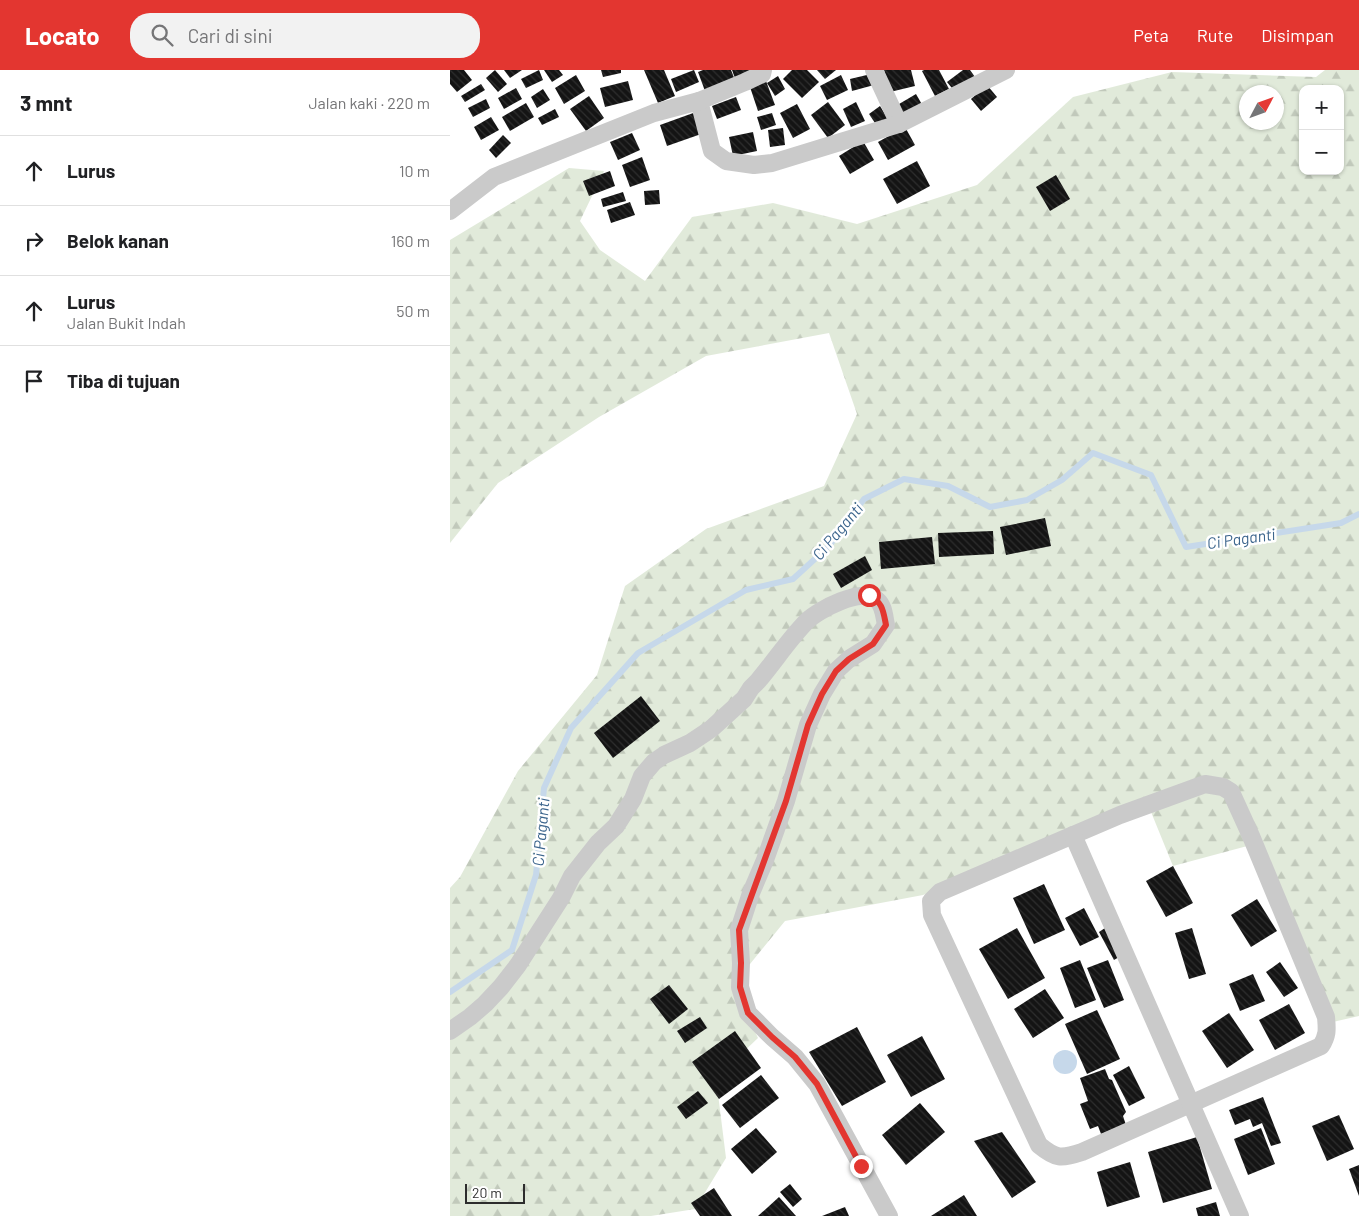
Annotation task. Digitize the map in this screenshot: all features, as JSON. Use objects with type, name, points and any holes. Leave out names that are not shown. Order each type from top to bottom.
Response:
[{"type":"street","points":[[450,211],[494,177],[654,113],[698,101],[746,82],[762,74],[764,70]]},
{"type":"street","points":[[874,70],[899,124]]},
{"type":"street","points":[[698,101],[712,151],[726,160],[754,165],[772,163],[899,124],[1006,70]]},
{"type":"street","points":[[450,1031],[485,1004],[518,965],[561,898],[572,876],[598,843],[616,826],[633,799],[642,776],[654,762],[664,755],[690,743],[711,729],[744,699],[808,620],[841,601],[869,595],[877,600],[883,609],[886,625],[873,644],[849,659],[836,671],[822,694],[808,725],[786,801],[739,930],[740,987],[748,1013],[795,1057],[817,1084],[889,1216]]},
{"type":"street","points":[[1205,784],[1223,787],[1231,792],[1326,1017],[1326,1038],[1321,1046],[1082,1152],[1066,1157],[1051,1154],[1039,1144],[932,915],[932,902],[940,892],[1073,835],[1120,815],[1205,784]]},
{"type":"street","points":[[1073,835],[1240,1216]]},
{"type":"green space","points":[[1325,70],[1359,70],[1359,1016],[1324,1024],[1251,845],[1173,866],[1149,807],[923,895],[785,921],[733,985],[758,1038],[716,1078],[726,1158],[695,1209],[651,1216],[450,1216],[450,888],[460,877],[518,771],[597,675],[625,586],[706,529],[824,486],[857,414],[829,333],[706,356],[599,417],[498,483],[450,543],[450,240],[569,168],[604,171],[580,221],[600,250],[645,281],[692,217],[773,203],[857,224],[977,185],[1073,97],[1172,72],[1316,77]]},
{"type":"water","points":[[1060,1050],[1070,1050],[1077,1057],[1077,1067],[1070,1074],[1060,1074],[1053,1067],[1053,1057]]},
{"type":"building","points":[[450,70],[464,70],[472,80],[457,92],[450,84]]},
{"type":"building","points":[[495,70],[507,84],[498,92],[486,78]]},
{"type":"building","points":[[504,70],[522,70],[510,78]]},
{"type":"building","points":[[539,70],[543,80],[526,88],[521,79]]},
{"type":"building","points":[[544,70],[559,70],[563,75],[552,82]]},
{"type":"building","points":[[601,70],[621,70],[621,73],[603,77]]},
{"type":"building","points":[[644,70],[664,70],[675,96],[658,103]]},
{"type":"building","points":[[694,70],[699,82],[676,92],[671,79]]},
{"type":"building","points":[[703,70],[731,70],[735,80],[705,91],[698,72]]},
{"type":"building","points":[[732,70],[756,70],[736,81]]},
{"type":"building","points":[[792,70],[807,70],[819,82],[802,98],[783,79]]},
{"type":"building","points":[[817,70],[836,70],[825,79]]},
{"type":"building","points":[[884,70],[911,70],[915,86],[890,92]]},
{"type":"building","points":[[939,70],[949,89],[935,96],[922,71]]},
{"type":"building","points":[[963,70],[970,70],[975,77],[956,93],[947,82]]},
{"type":"building","points":[[871,74],[874,85],[852,91],[850,79]]},
{"type":"building","points":[[576,75],[585,91],[564,104],[555,88]]},
{"type":"building","points":[[841,75],[848,90],[827,100],[820,86]]},
{"type":"building","points":[[778,76],[785,89],[775,96],[767,83]]},
{"type":"building","points":[[628,81],[633,100],[605,107],[600,88]]},
{"type":"building","points":[[766,81],[775,105],[758,111],[750,87]]},
{"type":"building","points":[[481,84],[485,90],[465,102],[461,96]]},
{"type":"building","points":[[987,85],[997,97],[981,111],[971,99]]},
{"type":"building","points":[[516,88],[522,99],[504,109],[498,98]]},
{"type":"building","points":[[543,89],[550,100],[537,108],[531,97]]},
{"type":"building","points":[[916,94],[924,108],[902,120],[894,107]]},
{"type":"building","points":[[589,96],[604,118],[586,131],[570,109]]},
{"type":"building","points":[[736,97],[741,110],[717,119],[712,106]]},
{"type":"building","points":[[486,99],[490,108],[473,117],[468,108]]},
{"type":"building","points":[[828,102],[845,125],[828,138],[811,115]]},
{"type":"building","points":[[856,102],[865,121],[851,127],[843,109]]},
{"type":"building","points":[[526,103],[534,117],[510,131],[502,117]]},
{"type":"building","points":[[797,104],[810,129],[793,138],[780,113]]},
{"type":"building","points":[[880,106],[888,119],[877,126],[869,114]]},
{"type":"building","points":[[555,109],[559,117],[542,125],[538,118]]},
{"type":"building","points":[[696,112],[704,133],[667,146],[660,125]]},
{"type":"building","points":[[772,113],[776,125],[761,130],[757,117]]},
{"type":"building","points":[[491,117],[499,130],[481,140],[474,127]]},
{"type":"building","points":[[905,127],[915,145],[888,160],[878,142]]},
{"type":"building","points":[[783,128],[785,145],[770,147],[768,130]]},
{"type":"building","points":[[753,132],[757,151],[733,156],[729,137]]},
{"type":"building","points":[[632,133],[640,150],[618,160],[610,142]]},
{"type":"building","points":[[503,135],[511,143],[496,158],[489,150]]},
{"type":"building","points":[[863,141],[874,160],[850,174],[839,156]]},
{"type":"building","points":[[642,157],[650,180],[630,187],[622,165]]},
{"type":"building","points":[[917,161],[930,186],[897,204],[883,179]]},
{"type":"building","points":[[610,171],[615,186],[589,196],[583,181]]},
{"type":"building","points":[[1056,175],[1070,199],[1050,211],[1036,187]]},
{"type":"building","points":[[659,190],[660,204],[645,205],[644,191]]},
{"type":"building","points":[[623,192],[626,201],[603,207],[601,199]]},
{"type":"building","points":[[630,202],[635,215],[611,223],[607,210]]},
{"type":"building","points":[[1045,518],[1051,546],[1006,555],[1000,527]]},
{"type":"building","points":[[993,531],[994,554],[939,557],[938,533]]},
{"type":"building","points":[[932,537],[935,564],[881,569],[879,542]]},
{"type":"building","points":[[865,556],[872,570],[841,588],[833,574]]},
{"type":"building","points":[[641,696],[660,721],[613,758],[594,733]]},
{"type":"building","points":[[1173,866],[1193,903],[1166,917],[1146,881]]},
{"type":"building","points":[[1044,884],[1065,930],[1034,944],[1013,898]]},
{"type":"building","points":[[1257,899],[1277,931],[1251,947],[1231,915]]},
{"type":"building","points":[[1084,908],[1099,937],[1080,946],[1065,918]]},
{"type":"building","points":[[1108,926],[1124,954],[1114,960],[1099,932]]},
{"type":"building","points":[[1017,928],[1045,978],[1008,999],[979,949]]},
{"type":"building","points":[[1192,928],[1206,974],[1189,979],[1175,933]]},
{"type":"building","points":[[1080,960],[1096,1000],[1075,1008],[1060,968]]},
{"type":"building","points":[[1108,960],[1124,1000],[1104,1008],[1087,968]]},
{"type":"building","points":[[1280,962],[1298,988],[1284,997],[1266,972]]},
{"type":"building","points":[[1253,974],[1265,1001],[1240,1011],[1229,984]]},
{"type":"building","points":[[669,985],[688,1009],[669,1024],[650,999]]},
{"type":"building","points":[[1045,989],[1064,1018],[1033,1038],[1014,1009]]},
{"type":"building","points":[[1289,1004],[1305,1033],[1275,1050],[1259,1020]]},
{"type":"building","points":[[1097,1010],[1120,1059],[1087,1074],[1065,1024]]},
{"type":"building","points":[[1229,1013],[1254,1050],[1227,1068],[1202,1031]]},
{"type":"building","points":[[700,1017],[707,1028],[685,1043],[677,1031]]},
{"type":"building","points":[[857,1027],[886,1082],[842,1106],[809,1052]]},
{"type":"building","points":[[735,1031],[761,1068],[719,1099],[692,1062]]},
{"type":"building","points":[[922,1036],[945,1079],[911,1097],[887,1055]]},
{"type":"building","points":[[1129,1066],[1145,1098],[1129,1106],[1113,1075]]},
{"type":"building","points":[[1105,1069],[1126,1112],[1123,1116],[1126,1125],[1101,1134],[1098,1126],[1090,1129],[1080,1104],[1088,1101],[1080,1078]]},
{"type":"building","points":[[761,1075],[779,1098],[740,1128],[722,1105]]},
{"type":"building","points":[[698,1091],[708,1103],[686,1119],[677,1107]]},
{"type":"building","points":[[1263,1097],[1281,1143],[1271,1146],[1262,1123],[1253,1127],[1250,1119],[1235,1125],[1229,1110]]},
{"type":"building","points":[[920,1103],[945,1132],[906,1165],[882,1135]]},
{"type":"building","points":[[1339,1115],[1354,1149],[1327,1161],[1312,1126]]},
{"type":"building","points":[[756,1128],[777,1152],[752,1174],[731,1149]]},
{"type":"building","points":[[1261,1128],[1275,1164],[1248,1175],[1234,1139]]},
{"type":"building","points":[[1002,1132],[1036,1182],[1012,1198],[974,1141]]},
{"type":"building","points":[[1197,1137],[1212,1189],[1163,1203],[1148,1152]]},
{"type":"building","points":[[1130,1162],[1140,1197],[1107,1207],[1097,1172]]},
{"type":"building","points":[[1359,1165],[1359,1196],[1349,1169]]},
{"type":"building","points":[[790,1184],[802,1199],[793,1207],[780,1192]]},
{"type":"building","points":[[714,1188],[732,1216],[700,1216],[691,1203]]},
{"type":"building","points":[[964,1195],[977,1216],[931,1216]]},
{"type":"building","points":[[779,1197],[796,1216],[758,1216]]},
{"type":"building","points":[[1216,1202],[1220,1216],[1198,1216],[1196,1208]]},
{"type":"building","points":[[845,1207],[849,1216],[822,1216]]},
{"type":"waterway","name":"Ci Paganti","points":[[450,992],[512,950],[536,875],[544,788],[571,728],[638,653],[746,590],[793,579],[829,546],[864,499],[904,479],[948,486],[990,507],[1027,500],[1062,480],[1093,453],[1151,475],[1186,547],[1341,523],[1359,514]]},
{"type":"route","points":[[861,1166],[817,1084],[795,1057],[748,1013],[740,987],[739,930],[786,801],[808,725],[822,694],[836,671],[849,659],[873,644],[886,625],[883,609],[877,600],[869,595]]}]
